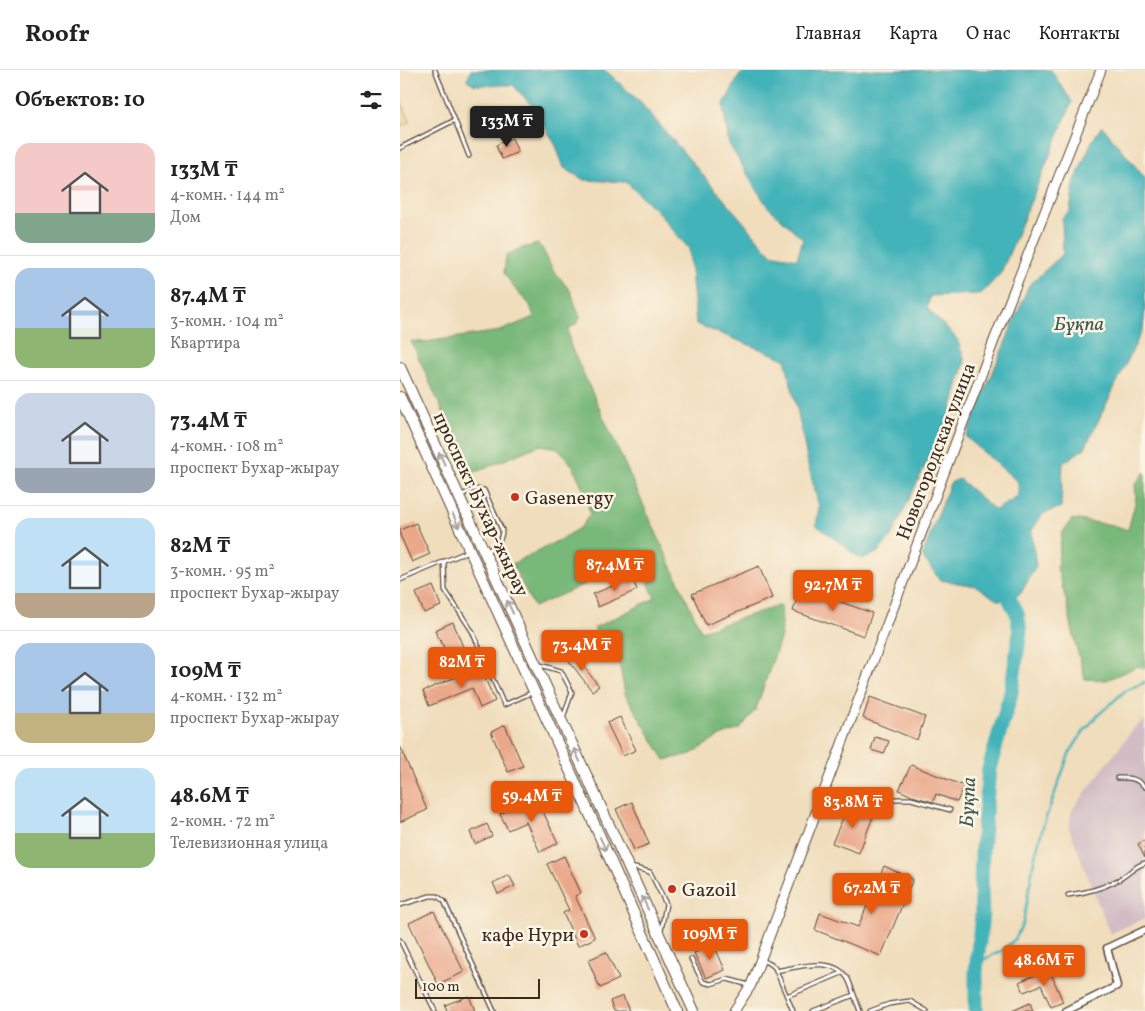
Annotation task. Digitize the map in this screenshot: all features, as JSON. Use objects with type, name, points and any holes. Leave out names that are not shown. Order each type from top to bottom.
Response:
[{"type":"main road","name":"проспект Бухар-жырау","points":[[400,367],[694,1011]]},
{"type":"main road","name":"проспект Бухар-жырау","points":[[400,397],[677,1011]]},
{"type":"main road","points":[[534,691],[546,686]]},
{"type":"street","name":"Новогородская улица","points":[[734,1011],[751,985],[995,338],[1102,70]]},
{"type":"street","points":[[1066,1011],[1117,986],[1107,948],[1145,930]]},
{"type":"lane","points":[[436,70],[470,156]]},
{"type":"lane","points":[[400,148],[455,120]]},
{"type":"lane","points":[[459,496],[474,489],[484,490],[502,530],[500,541],[485,553]]},
{"type":"lane","points":[[400,580],[470,550]]},
{"type":"lane","points":[[444,561],[445,590],[472,631],[504,705],[534,691]]},
{"type":"lane","points":[[535,663],[561,671],[572,692],[562,721]]},
{"type":"lane","points":[[1117,778],[1132,778],[1145,786]]},
{"type":"lane","points":[[823,794],[841,799],[911,799],[950,810]]},
{"type":"lane","points":[[1068,895],[1093,890],[1118,880],[1135,867],[1145,864]]},
{"type":"lane","points":[[628,866],[650,872],[666,904],[660,937]]},
{"type":"lane","points":[[400,905],[430,896],[437,896],[444,901],[494,1011]]},
{"type":"lane","points":[[400,940],[435,1011]]},
{"type":"lane","points":[[690,959],[703,982],[711,984],[727,979],[751,985]]},
{"type":"lane","points":[[761,959],[772,964],[793,1011]]},
{"type":"lane","points":[[776,971],[816,964],[837,969],[848,980],[860,1011]]},
{"type":"lane","points":[[787,996],[843,973]]},
{"type":"lane","points":[[813,1011],[854,995]]},
{"type":"lane","points":[[870,1011],[890,1004],[910,1001],[926,1011]]},
{"type":"shaded area","points":[[1145,720],[1145,918],[1110,934],[1069,828],[1072,810],[1134,728]]},
{"type":"green space","points":[[538,244],[552,268],[571,292],[580,318],[576,324],[568,329],[570,344],[701,631],[781,605],[781,636],[756,709],[740,729],[720,736],[691,754],[665,760],[625,694],[620,667],[594,628],[655,598],[638,560],[534,607],[512,564],[581,527],[590,514],[585,494],[573,466],[557,448],[540,445],[471,474],[411,341],[425,342],[500,331],[534,317],[530,305],[518,293],[504,273],[506,255]]},
{"type":"green space","points":[[1145,472],[1145,669],[1139,666],[1106,680],[1085,679],[1057,567],[1062,533],[1072,519],[1113,525],[1128,530],[1136,500],[1135,484]]},
{"type":"sand","points":[[400,98],[410,122],[400,126]]},
{"type":"water","points":[[471,70],[605,70],[640,102],[771,254],[797,259],[803,239],[767,206],[729,144],[723,106],[739,76],[747,70],[1051,70],[1072,102],[1001,273],[981,294],[930,296],[927,308],[957,339],[965,361],[950,414],[891,537],[877,553],[861,559],[816,525],[819,507],[785,359],[696,324],[689,249],[655,209],[626,182],[584,180],[564,168],[556,146],[535,109],[513,85],[475,85],[467,80]]},
{"type":"water","name":"Бұқпа","points":[[1102,126],[1145,178],[1145,310],[1143,329],[1085,448],[1063,463],[1061,507],[1043,514],[1031,530],[1036,566],[1021,593],[1010,600],[997,600],[976,586],[940,580],[922,556],[950,483],[959,479],[995,510],[1018,497],[1018,482],[966,437],[1029,285],[1063,254],[1062,218],[1070,211],[1074,183],[1092,141]]},
{"type":"building","points":[[512,138],[518,152],[502,159],[496,145]]},
{"type":"building","points":[[416,523],[430,554],[412,562],[400,535],[400,530]]},
{"type":"building","points":[[759,566],[772,598],[706,625],[692,594]]},
{"type":"building","points":[[632,578],[637,590],[598,607],[593,594]]},
{"type":"building","points":[[433,586],[441,606],[424,613],[416,593]]},
{"type":"building","points":[[801,588],[872,613],[864,636],[793,611]]},
{"type":"building","points":[[453,622],[463,647],[447,655],[435,630]]},
{"type":"building","points":[[572,652],[599,686],[592,691],[566,657]]},
{"type":"building","points":[[480,667],[495,701],[480,708],[472,688],[429,706],[423,691]]},
{"type":"building","points":[[870,697],[925,717],[917,740],[863,718]]},
{"type":"building","points":[[620,717],[636,750],[623,756],[607,723]]},
{"type":"building","points":[[505,725],[523,766],[508,772],[491,732]]},
{"type":"building","points":[[875,737],[889,741],[884,754],[871,750]]},
{"type":"building","points":[[400,746],[427,810],[400,822]]},
{"type":"building","points":[[911,765],[964,786],[957,802],[936,794],[933,802],[899,790]]},
{"type":"building","points":[[536,797],[558,843],[540,852],[526,822],[508,830],[500,814]]},
{"type":"building","points":[[632,802],[649,844],[634,850],[616,809]]},
{"type":"building","points":[[849,804],[874,814],[859,853],[832,843]]},
{"type":"building","points":[[487,824],[492,836],[475,844],[470,832]]},
{"type":"building","points":[[1145,840],[1145,858],[1138,844]]},
{"type":"building","points":[[564,856],[581,893],[575,896],[595,938],[578,946],[563,913],[569,910],[547,864]]},
{"type":"building","points":[[884,866],[913,879],[881,956],[815,930],[820,913],[858,927]]},
{"type":"building","points":[[509,875],[515,886],[498,894],[493,883]]},
{"type":"building","points":[[434,911],[464,972],[438,984],[409,923]]},
{"type":"building","points":[[714,945],[725,970],[706,978],[694,953]]},
{"type":"building","points":[[606,952],[619,979],[600,988],[588,960]]},
{"type":"building","points":[[1049,969],[1063,1002],[1051,1007],[1041,985],[1024,992],[1019,982]]},
{"type":"building","points":[[469,996],[475,1011],[447,1011],[445,1005]]},
{"type":"building","points":[[623,996],[629,1011],[614,1011],[610,1001]]},
{"type":"building","points":[[1030,1003],[1033,1011],[1012,1011]]},
{"type":"waterway","name":"Бұқпа","points":[[976,1011],[976,971],[982,914],[982,850],[989,769],[1011,693],[1020,632],[1017,613],[1010,600]]},
{"type":"waterway","points":[[977,963],[1003,950],[1015,939],[1023,923],[1034,860],[1044,823],[1069,754],[1083,732],[1097,716],[1125,691],[1145,682]]},
{"type":"place","name":"Gasenergy","points":[[515,497]]},
{"type":"place","name":"Gazoil","points":[[672,889]]},
{"type":"place","name":"кафе Нури","points":[[584,934]]}]
